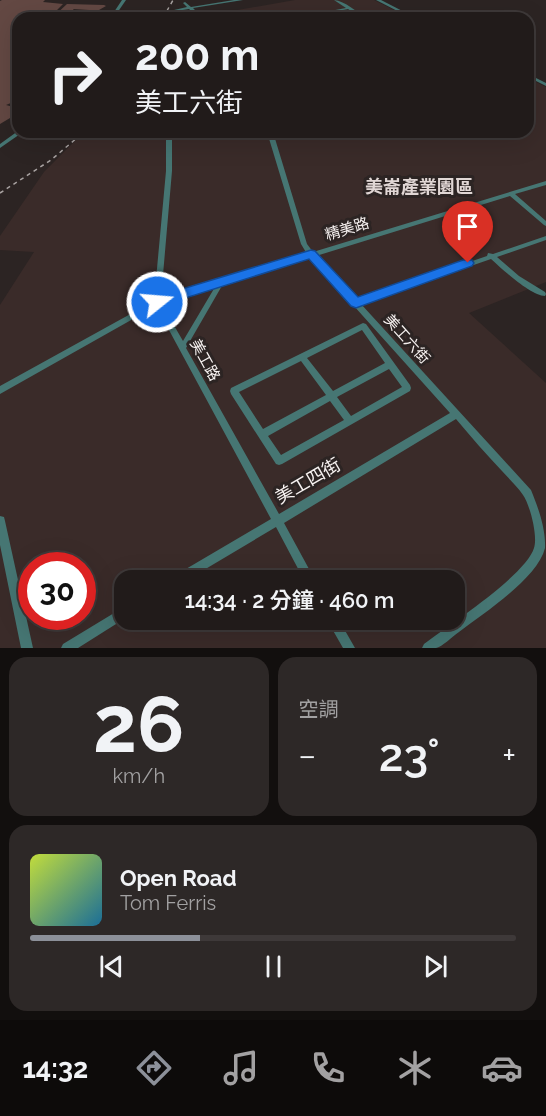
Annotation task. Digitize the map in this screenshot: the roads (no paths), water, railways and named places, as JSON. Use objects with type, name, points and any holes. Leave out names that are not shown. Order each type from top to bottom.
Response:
[{"type":"street","points":[[176,10],[241,0]]},
{"type":"street","points":[[336,0],[356,12]]},
{"type":"street","points":[[378,0],[402,12]]},
{"type":"street","points":[[185,3],[195,12]]},
{"type":"street","points":[[328,12],[350,8]]},
{"type":"street","points":[[157,302],[169,171],[169,138]]},
{"type":"street","name":"美工六街","points":[[272,138],[304,244],[528,493],[540,529],[539,552],[522,575],[428,648]]},
{"type":"street","name":"精美路","points":[[0,390],[157,302],[546,183]]},
{"type":"street","points":[[511,194],[546,224]]},
{"type":"street","points":[[356,303],[490,255],[546,238]]},
{"type":"street","points":[[490,255],[517,278],[542,294]]},
{"type":"street","points":[[182,349],[221,282]]},
{"type":"street","name":"美工路","points":[[157,302],[304,570]]},
{"type":"street","points":[[363,326],[391,364],[407,388],[279,461],[234,391],[363,326]]},
{"type":"street","points":[[302,357],[350,421]]},
{"type":"street","points":[[262,434],[391,364]]},
{"type":"street","name":"美工四街","points":[[195,570],[457,414]]},
{"type":"street","points":[[0,521],[27,648]]},
{"type":"street","points":[[67,648],[114,619]]},
{"type":"street","points":[[339,630],[349,648]]},
{"type":"railway","points":[[166,12],[173,0]]},
{"type":"railway","points":[[0,193],[51,160],[77,138]]},
{"type":"district","name":"美崙產業園區","points":[[419,187]]}]
